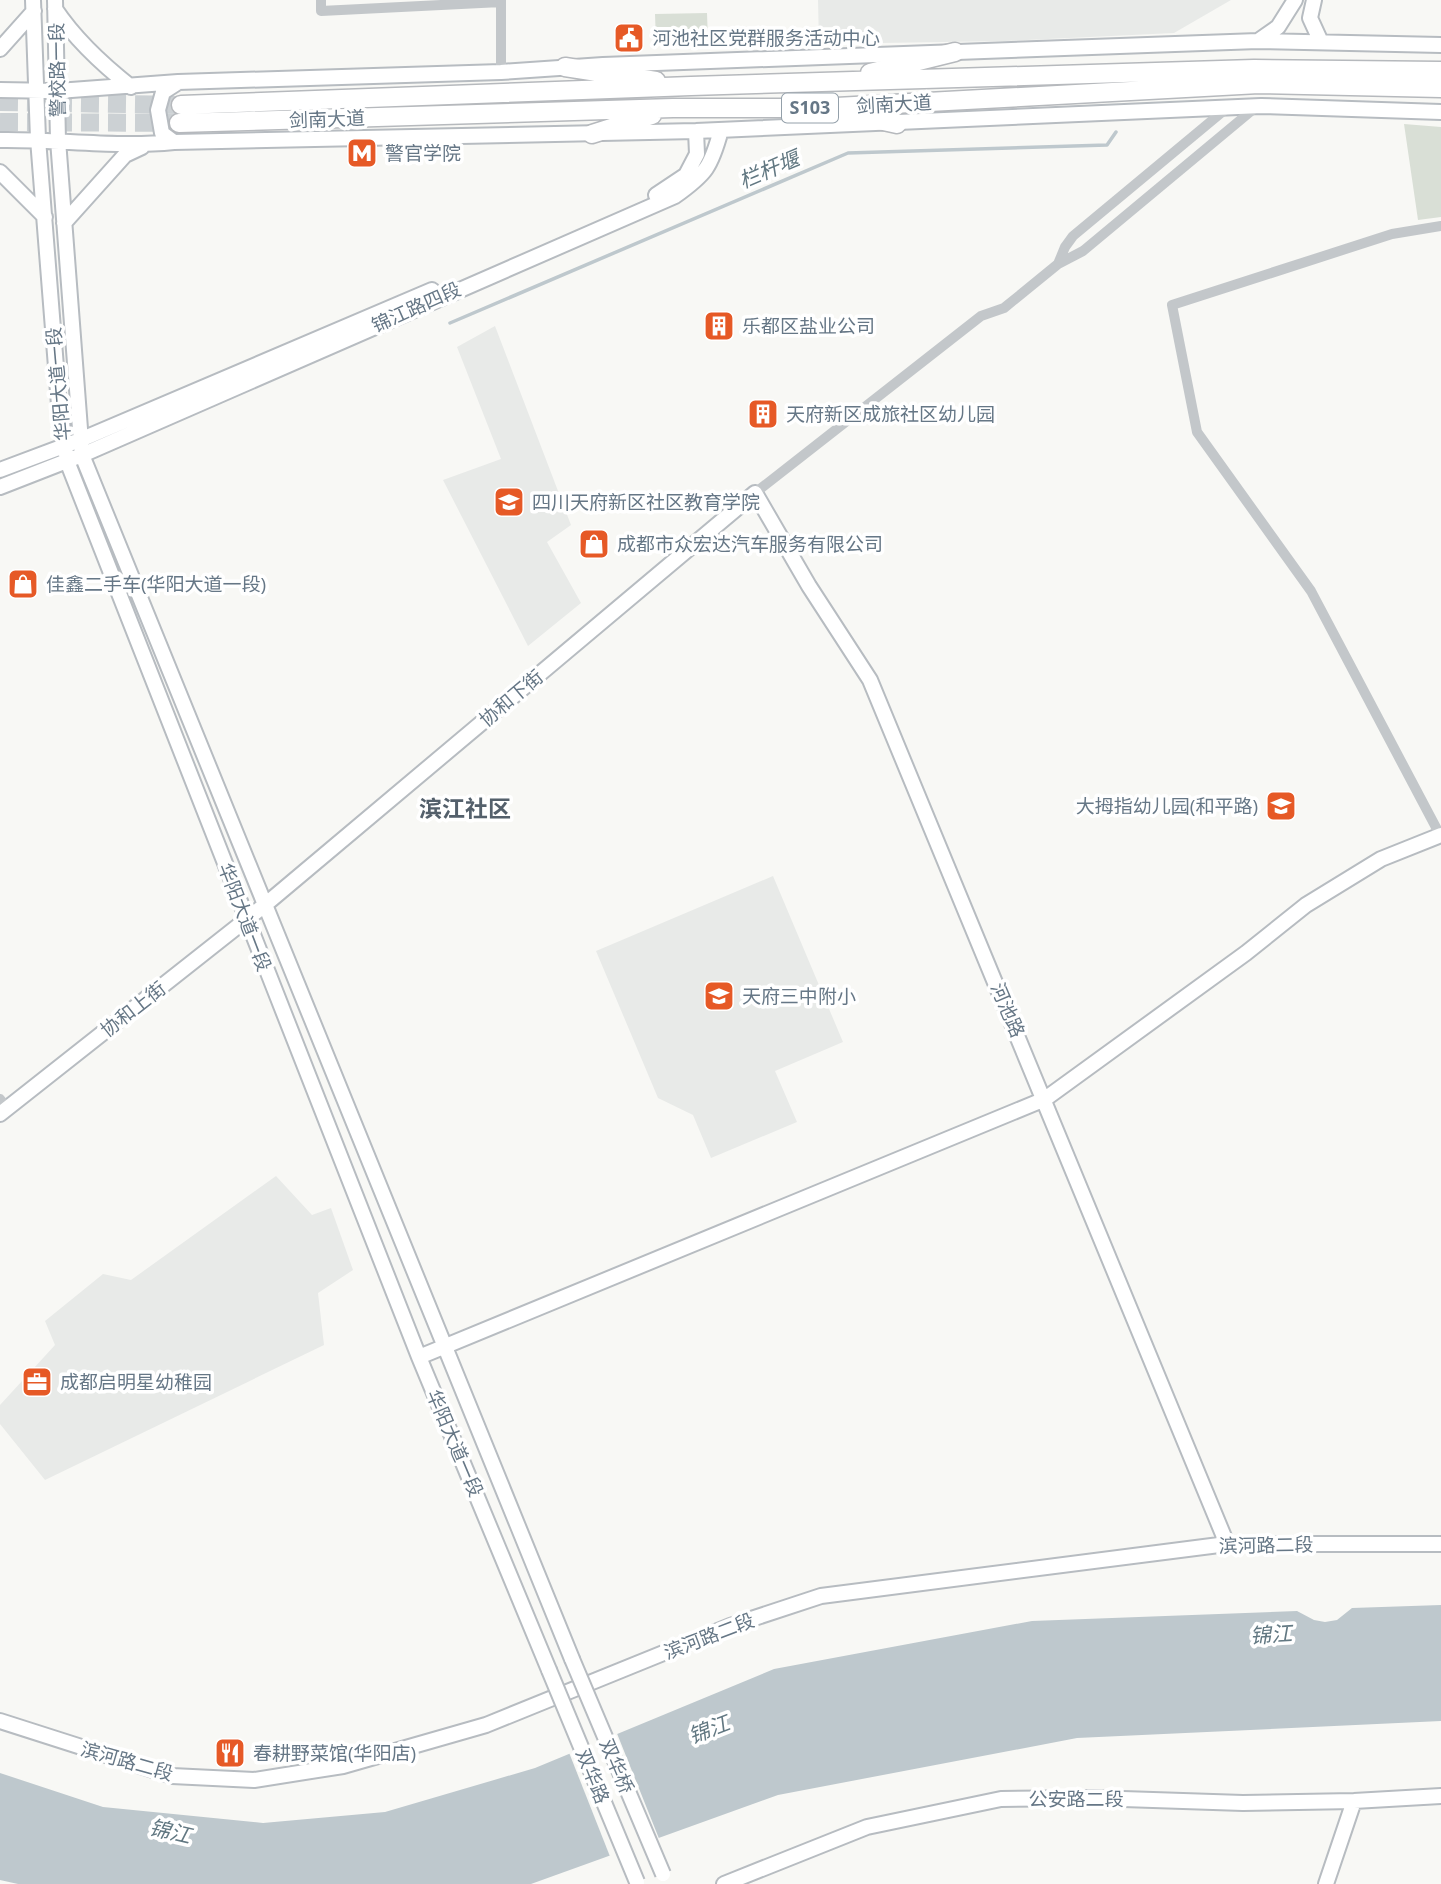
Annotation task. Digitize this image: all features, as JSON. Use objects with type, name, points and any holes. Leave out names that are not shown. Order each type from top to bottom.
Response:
[{"type":"highway","points":[[836,81],[955,52]]},
{"type":"highway","points":[[565,67],[691,86]]},
{"type":"highway","name":"剑南大道","points":[[1441,71],[1266,69],[836,81],[691,86],[180,114],[818,108],[1258,84],[1441,88]]},
{"type":"highway","points":[[592,134],[673,108]]},
{"type":"highway","points":[[818,108],[897,124]]},
{"type":"main road","points":[[1258,41],[1278,27],[1295,0]]},
{"type":"main road","points":[[1314,0],[1310,18],[1321,42]]},
{"type":"main road","points":[[55,5],[73,33],[110,71],[131,87]]},
{"type":"main road","name":"警校路一段","points":[[55,5],[58,140]]},
{"type":"main road","points":[[0,49],[33,6]]},
{"type":"main road","name":"警校路一段","points":[[33,6],[38,139]]},
{"type":"main road","points":[[0,90],[58,91],[178,82],[501,72],[565,67],[1258,41],[1441,45]]},
{"type":"main road","points":[[174,142],[162,133],[158,110],[163,92],[178,82]]},
{"type":"main road","points":[[0,140],[38,139],[146,145],[174,142],[592,134],[897,124],[1256,107],[1441,112]]},
{"type":"main road","name":"锦江路四段","points":[[81,447],[675,196],[703,177],[721,130]]},
{"type":"main road","name":"锦江路四段","points":[[81,447],[666,191],[686,175],[697,154],[696,131]]},
{"type":"main road","name":"华阳大道一段","points":[[38,139],[65,454],[419,1357],[549,1670]]},
{"type":"main road","name":"华阳大道一段","points":[[58,140],[81,447],[572,1658]]},
{"type":"main road","points":[[64,223],[125,155],[146,145]]},
{"type":"main road","points":[[0,172],[45,217]]},
{"type":"main road","points":[[0,487],[81,447]]},
{"type":"main road","points":[[0,470],[65,454]]},
{"type":"main road","name":"协和下街","points":[[266,904],[755,493]]},
{"type":"main road","name":"河池路","points":[[755,493],[809,586],[870,680],[1227,1544]]},
{"type":"main road","points":[[419,1357],[1045,1099],[1246,953],[1306,905],[1381,859],[1440,835]]},
{"type":"main road","name":"协和上街","points":[[2,1107],[266,904]]},
{"type":"main road","name":"滨河路二段","points":[[0,1721],[172,1776],[254,1780],[343,1766],[486,1725],[730,1626],[821,1596],[1227,1544],[1441,1544]]},
{"type":"main road","name":"双华桥","points":[[572,1658],[664,1879]]},
{"type":"main road","name":"双华路","points":[[549,1670],[637,1883]]},
{"type":"main road","name":"公安路二段","points":[[724,1884],[867,1828],[1001,1799],[1093,1798],[1243,1803],[1441,1796]]},
{"type":"main road","points":[[1326,1884],[1354,1801]]},
{"type":"street","points":[[321,0],[321,11],[501,1],[501,72]]},
{"type":"street","points":[[755,493],[981,316],[1004,308],[1058,264],[1083,251],[1256,107]]},
{"type":"street","points":[[1058,264],[1073,236],[1227,108]]},
{"type":"street","points":[[1440,835],[1311,591],[1197,432],[1172,305],[1392,234],[1441,226]]},
{"type":"shaded area","points":[[818,0],[1231,0],[1174,33],[1005,41],[819,44]]},
{"type":"shaded area","points":[[707,13],[708,41],[656,42],[655,14]]},
{"type":"shaded area","points":[[1404,124],[1441,127],[1441,217],[1418,220]]},
{"type":"shaded area","name":"四川天府新区社区教育学院","points":[[495,326],[571,525],[547,542],[581,603],[528,646],[443,480],[501,459],[457,347]]},
{"type":"shaded area","name":"天府三中附小","points":[[773,876],[843,1042],[775,1071],[797,1122],[711,1158],[693,1115],[658,1098],[596,951]]},
{"type":"shaded area","points":[[276,1176],[312,1215],[331,1208],[353,1270],[318,1293],[324,1345],[45,1480],[0,1424],[0,1405],[55,1345],[45,1321],[103,1274],[131,1280]]},
{"type":"water","name":"锦江","points":[[1441,1605],[1441,1721],[1077,1738],[778,1795],[531,1884],[18,1884],[0,1880],[0,1773],[103,1807],[263,1823],[385,1812],[535,1768],[774,1669],[1032,1621],[1297,1611],[1314,1620],[1325,1622],[1337,1620],[1352,1608]]},
{"type":"pier","points":[[616,1731],[660,1841],[611,1859],[568,1750]]},
{"type":"waterway","name":"栏杆堰","points":[[450,323],[848,153],[1107,145],[1116,132]]},
{"type":"tunnel","points":[[0,102],[181,105]]},
{"type":"tunnel","points":[[0,122],[179,123]]},
{"type":"place","name":"河池社区党群服务活动中心","points":[[629,38]]},
{"type":"place","name":"警官学院","points":[[362,153]]},
{"type":"place","name":"乐都区盐业公司","points":[[719,326]]},
{"type":"place","name":"天府新区成旅社区幼儿园","points":[[763,414]]},
{"type":"place","name":"四川天府新区社区教育学院","points":[[509,502]]},
{"type":"place","name":"成都市众宏达汽车服务有限公司","points":[[594,544]]},
{"type":"place","name":"佳鑫二手车(华阳大道一段)","points":[[23,584]]},
{"type":"place","name":"大拇指幼儿园(和平路)","points":[[1281,806]]},
{"type":"place","name":"天府三中附小","points":[[719,996]]},
{"type":"place","name":"成都启明星幼稚园","points":[[37,1382]]},
{"type":"place","name":"春耕野菜馆(华阳店)","points":[[230,1753]]},
{"type":"district","name":"滨江社区","points":[[465,809]]}]
